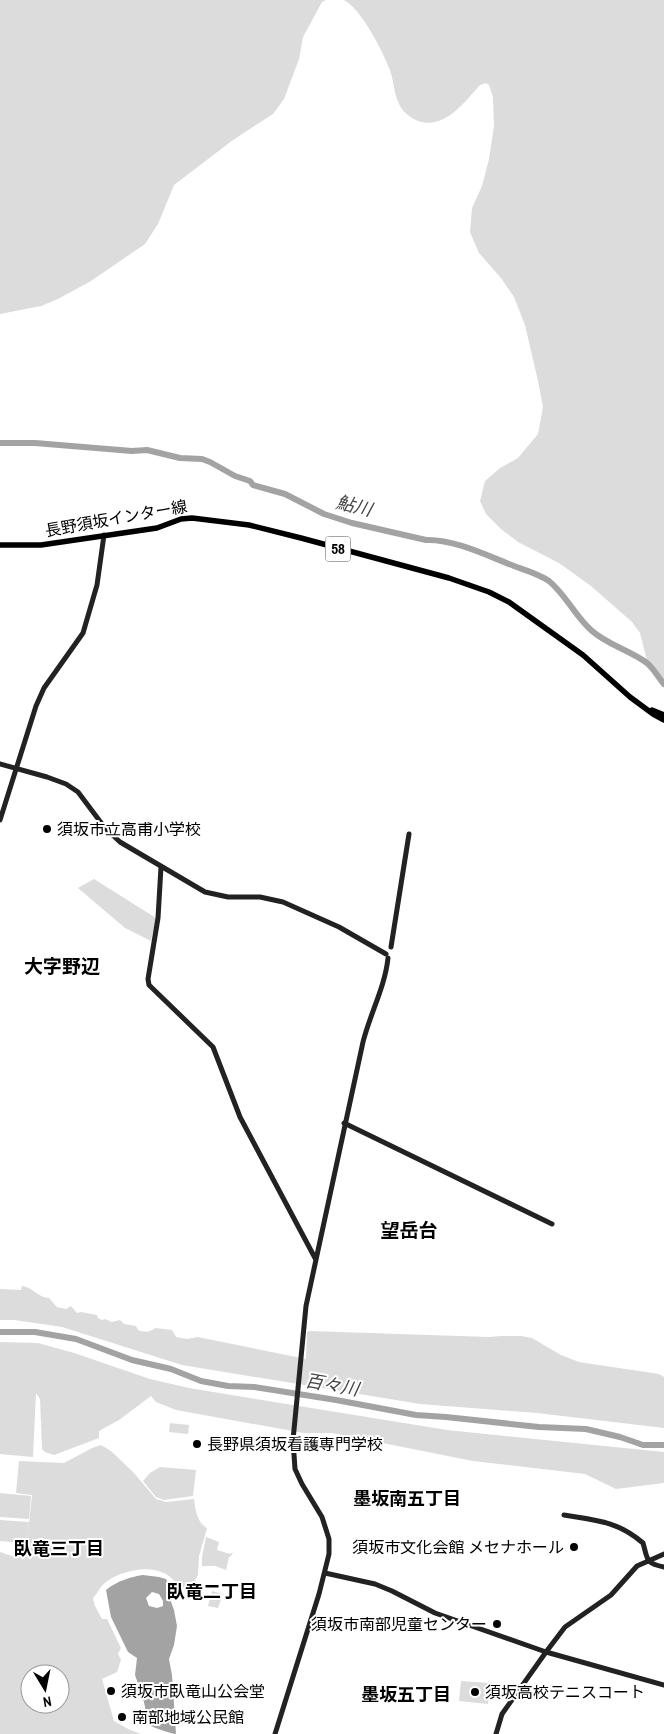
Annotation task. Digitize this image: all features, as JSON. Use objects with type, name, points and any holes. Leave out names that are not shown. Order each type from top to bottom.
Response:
[{"type":"main road","name":"長野須坂インター線","points":[[0,545],[41,545],[104,534],[157,528],[181,519],[192,518],[249,526],[301,538],[468,584],[509,602],[583,655],[639,704],[664,720]]},
{"type":"main road","name":"長野須坂インター線","points":[[639,704],[664,715]]},
{"type":"street","points":[[0,820],[36,706],[44,688],[83,633],[97,587],[104,534]]},
{"type":"street","points":[[0,764],[66,784],[78,792],[105,828],[120,842],[205,892],[228,897],[260,897],[288,904],[339,927],[376,950],[390,952]]},
{"type":"street","points":[[275,1734],[325,1573],[329,1554],[327,1530],[322,1517],[295,1469],[293,1440],[306,1306],[344,1122],[368,1022],[381,989],[390,952],[409,834]]},
{"type":"street","points":[[161,867],[158,918],[148,980],[150,985],[213,1046],[240,1117],[315,1258]]},
{"type":"street","points":[[344,1122],[552,1224]]},
{"type":"street","points":[[564,1514],[603,1521],[622,1530],[643,1544],[648,1560],[652,1565],[664,1567]]},
{"type":"street","points":[[496,1734],[502,1714],[565,1627],[611,1595],[636,1566],[664,1554]]},
{"type":"street","points":[[325,1573],[375,1584],[392,1590],[435,1613],[546,1652],[664,1685]]},
{"type":"shaded area","points":[[0,0],[326,0],[322,2],[303,37],[299,59],[284,99],[273,114],[233,140],[174,185],[158,224],[145,244],[91,281],[58,299],[41,306],[0,314]]},
{"type":"shaded area","points":[[344,0],[664,0],[664,683],[649,668],[640,633],[632,622],[591,586],[559,563],[518,542],[501,529],[486,514],[480,501],[485,481],[500,468],[518,458],[538,434],[543,407],[525,325],[514,297],[501,278],[479,253],[470,232],[472,208],[482,186],[489,159],[494,126],[493,97],[489,85],[486,83],[480,85],[460,107],[445,118],[427,123],[418,121],[406,113],[400,106],[390,70],[371,31],[358,12]]},
{"type":"shaded area","points":[[94,879],[156,918],[151,941],[125,928],[78,888]]},
{"type":"shaded area","points":[[22,1286],[45,1298],[49,1298],[57,1307],[66,1309],[71,1306],[77,1313],[97,1315],[102,1320],[105,1319],[112,1322],[120,1320],[124,1324],[136,1326],[140,1331],[145,1332],[155,1328],[172,1330],[176,1337],[187,1339],[198,1337],[306,1359],[307,1332],[309,1331],[490,1337],[521,1336],[532,1338],[561,1355],[579,1362],[659,1374],[664,1377],[664,1428],[537,1413],[420,1404],[182,1365],[62,1327],[14,1320],[0,1320],[0,1289],[21,1290]]},
{"type":"shaded area","points":[[0,1342],[38,1343],[150,1379],[189,1388],[447,1430],[664,1452],[664,1483],[616,1489],[585,1474],[473,1461],[332,1433],[304,1433],[176,1410],[156,1402],[151,1396],[119,1420],[99,1431],[99,1438],[54,1455],[42,1449],[40,1399],[36,1393],[33,1457],[0,1454]]},
{"type":"shaded area","points":[[170,1423],[189,1425],[188,1434],[169,1432]]},
{"type":"shaded area","points":[[101,1445],[111,1451],[133,1472],[156,1499],[166,1502],[194,1499],[199,1519],[207,1528],[199,1556],[198,1575],[189,1591],[181,1583],[177,1583],[166,1574],[151,1569],[143,1569],[127,1572],[112,1578],[102,1585],[93,1598],[102,1619],[107,1619],[121,1648],[118,1654],[121,1660],[117,1672],[102,1679],[114,1721],[141,1734],[0,1734],[0,1552],[17,1556],[26,1551],[32,1495],[16,1493],[19,1461],[64,1463]]},
{"type":"shaded area","points":[[160,1467],[196,1470],[193,1496],[164,1500],[156,1497],[143,1481],[150,1473]]},
{"type":"shaded area","points":[[0,1493],[31,1496],[29,1519],[0,1517]]},
{"type":"shaded area","points":[[0,1520],[29,1522],[27,1543],[0,1541]]},
{"type":"shaded area","points":[[206,1537],[219,1542],[217,1550],[230,1554],[233,1552],[229,1557],[226,1570],[215,1566],[202,1566]]},
{"type":"shaded area","points":[[143,1575],[166,1579],[170,1586],[170,1599],[177,1626],[174,1645],[169,1659],[172,1675],[176,1734],[149,1725],[143,1698],[135,1675],[137,1658],[128,1652],[111,1617],[106,1590],[128,1578]],"holes":[[[152,1592],[159,1594],[163,1601],[163,1606],[157,1608],[149,1606],[146,1598]]]},
{"type":"shaded area","points":[[212,1591],[223,1594],[218,1608],[208,1606]]},
{"type":"shaded area","name":"須坂高校テニスコート","points":[[461,1681],[490,1683],[488,1704],[459,1701]]},
{"type":"waterway","name":"鮎川","points":[[0,443],[35,443],[132,451],[147,450],[180,458],[202,459],[235,476],[250,481],[253,485],[285,494],[324,514],[352,523],[426,540],[448,542],[471,549],[536,574],[549,581],[591,630],[604,640],[647,663],[664,684]]},
{"type":"waterway","name":"百々川","points":[[0,1332],[35,1332],[76,1339],[132,1360],[171,1369],[201,1381],[228,1386],[254,1387],[416,1415],[539,1427],[586,1429],[643,1445],[664,1445]]},
{"type":"place","name":"須坂市立高甫小学校","points":[[47,829]]},
{"type":"place","name":"長野県須坂看護専門学校","points":[[197,1444]]},
{"type":"place","name":"須坂市文化会館 メセナホール","points":[[574,1547]]},
{"type":"place","name":"須坂市南部児童センター","points":[[497,1624]]},
{"type":"place","name":"須坂市臥竜山公会堂","points":[[111,1691]]},
{"type":"place","name":"須坂高校テニスコート","points":[[475,1692]]},
{"type":"place","name":"南部地域公民館","points":[[122,1717]]},
{"type":"district","name":"大字野辺","points":[[62,966]]},
{"type":"district","name":"望岳台","points":[[409,1230]]},
{"type":"district","name":"墨坂南五丁目","points":[[407,1499]]},
{"type":"district","name":"臥竜三丁目","points":[[59,1549]]},
{"type":"district","name":"臥竜二丁目","points":[[212,1592]]},
{"type":"district","name":"墨坂五丁目","points":[[406,1695]]}]
